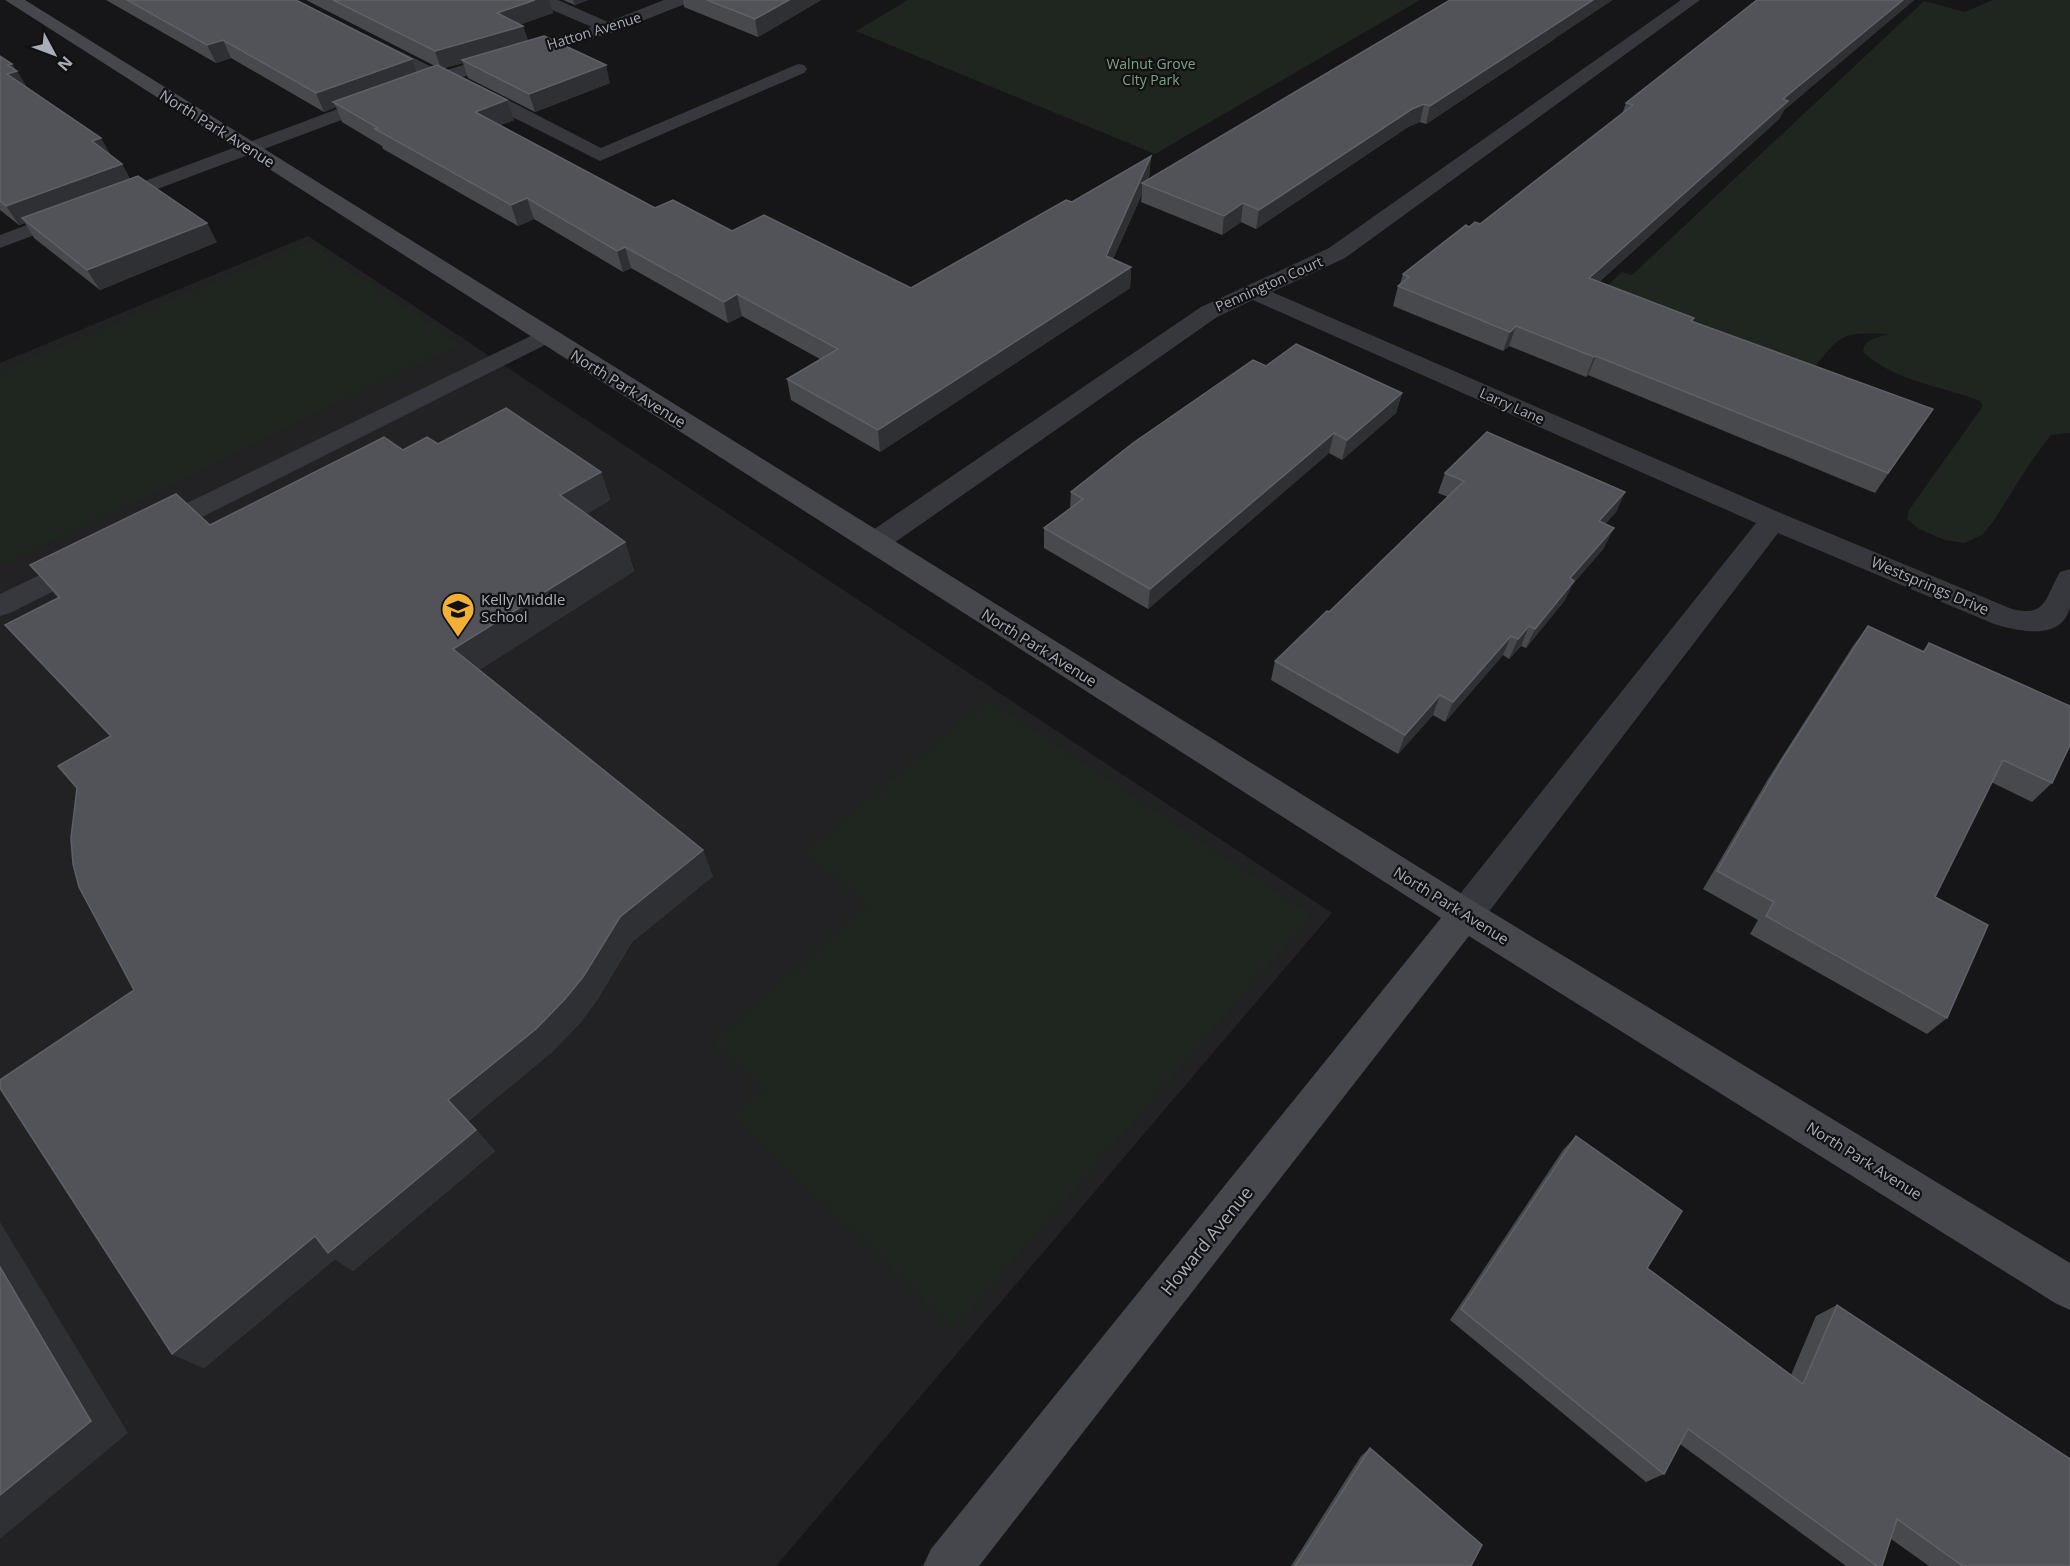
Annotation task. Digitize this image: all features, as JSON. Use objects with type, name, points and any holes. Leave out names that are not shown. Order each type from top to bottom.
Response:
[{"type":"street","name":"North Park Avenue","points":[[13,0],[1466,915],[2070,1288]]},
{"type":"street","points":[[544,0],[608,28]]},
{"type":"street","name":"Hatton Avenue","points":[[0,242],[443,77],[608,28],[679,0]]},
{"type":"street","name":"Pennington Court","points":[[874,543],[1209,312],[1337,253],[1692,0]]},
{"type":"street","points":[[359,36],[600,155],[798,69]]},
{"type":"street","name":"Larry Lane","points":[[1251,291],[1773,520]]},
{"type":"street","points":[[0,606],[545,336]]},
{"type":"street","points":[[1466,915],[1773,520]]},
{"type":"street","name":"Westsprings Drive","points":[[1773,520],[2020,622],[2036,623],[2047,620],[2070,579]]},
{"type":"street","name":"Howard Avenue","points":[[948,1566],[1466,915]]},
{"type":"shaded area","name":"Kelly Middle School","points":[[308,236],[1332,913],[776,1566],[0,1566],[0,363]]},
{"type":"green space","name":"Walnut Grove City Park","points":[[908,0],[1420,0],[1155,154],[856,31]]},
{"type":"green space","points":[[1993,0],[2070,0],[2070,433],[2051,435],[2030,463],[1993,522],[1982,535],[1964,543],[1945,540],[1919,529],[1907,519],[1909,510],[1983,406],[1980,401],[1918,382],[1889,370],[1863,352],[1864,346],[1870,340],[1887,334],[1859,334],[1842,338],[1811,371],[1600,292],[1622,272],[1632,275],[1924,1],[1965,12]]},
{"type":"green space","points":[[309,242],[460,344],[0,568],[0,371]]},
{"type":"green space","points":[[988,699],[1312,915],[954,1330],[733,1117],[763,1089],[712,1042],[868,905],[804,853]]},
{"type":"building","points":[[127,0],[296,0],[412,59],[316,93],[223,40],[207,45]]},
{"type":"building","points":[[333,0],[535,0],[497,13],[523,26],[435,51]]},
{"type":"building","points":[[707,0],[789,0],[755,19]]},
{"type":"building","points":[[1450,0],[1593,0],[1430,106],[1424,104],[1412,109],[1259,210],[1243,203],[1224,216],[1142,183]]},
{"type":"building","points":[[1757,0],[1903,0],[1783,99],[1788,101],[1589,278],[1694,318],[1691,321],[1933,409],[1888,473],[1596,356],[1516,326],[1510,332],[1398,286],[1409,277],[1403,274],[1466,225],[1469,227],[1475,222],[1480,224],[1633,105],[1626,103]]},
{"type":"building","points":[[544,36],[606,65],[529,94],[462,60]]},
{"type":"building","points":[[0,56],[12,64],[8,65],[17,71],[7,74],[101,138],[92,141],[122,164],[6,206],[0,201]]},
{"type":"building","points":[[437,65],[507,100],[475,112],[655,208],[673,200],[732,231],[764,215],[911,288],[1066,200],[1072,202],[1151,156],[1106,256],[1131,267],[878,430],[787,379],[838,349],[737,294],[724,302],[625,247],[617,251],[527,198],[511,205],[375,129],[378,128],[333,102]]},
{"type":"building","points":[[138,176],[207,223],[87,270],[22,218]]},
{"type":"building","points":[[1296,344],[1402,393],[1347,440],[1334,433],[1150,589],[1044,528],[1083,499],[1071,492],[1133,443],[1253,360],[1266,366]]},
{"type":"building","name":"Kelly Middle School","points":[[506,408],[601,472],[560,495],[625,542],[453,649],[703,850],[620,917],[583,977],[536,1029],[448,1100],[476,1130],[328,1253],[315,1236],[172,1354],[0,1088],[0,1080],[134,990],[79,887],[73,864],[71,838],[77,788],[58,766],[111,736],[5,625],[60,597],[30,565],[176,494],[210,525],[384,437],[403,450],[427,437],[438,444]]},
{"type":"building","points":[[1487,432],[1625,492],[1599,521],[1614,528],[1570,578],[1574,581],[1535,629],[1529,626],[1518,639],[1511,636],[1453,702],[1440,695],[1405,735],[1275,661],[1464,481],[1445,473]]},
{"type":"building","points":[[1868,626],[1924,652],[1929,643],[2070,706],[2070,745],[2052,783],[2003,760],[1935,897],[1988,925],[1947,1018],[1766,916],[1774,902],[1717,871],[1782,760]]},
{"type":"building","points":[[1576,1136],[1682,1211],[1647,1268],[1803,1384],[1837,1305],[2070,1459],[2070,1566],[1963,1566],[1897,1519],[1882,1566],[1877,1566],[1688,1429],[1664,1474],[1461,1309]]},
{"type":"building","points":[[0,1267],[91,1421],[0,1495]]},
{"type":"building","points":[[1370,1448],[1482,1545],[1471,1566],[1295,1566]]},
{"type":"place","name":"Kelly Middle School","points":[[458,638]]}]
